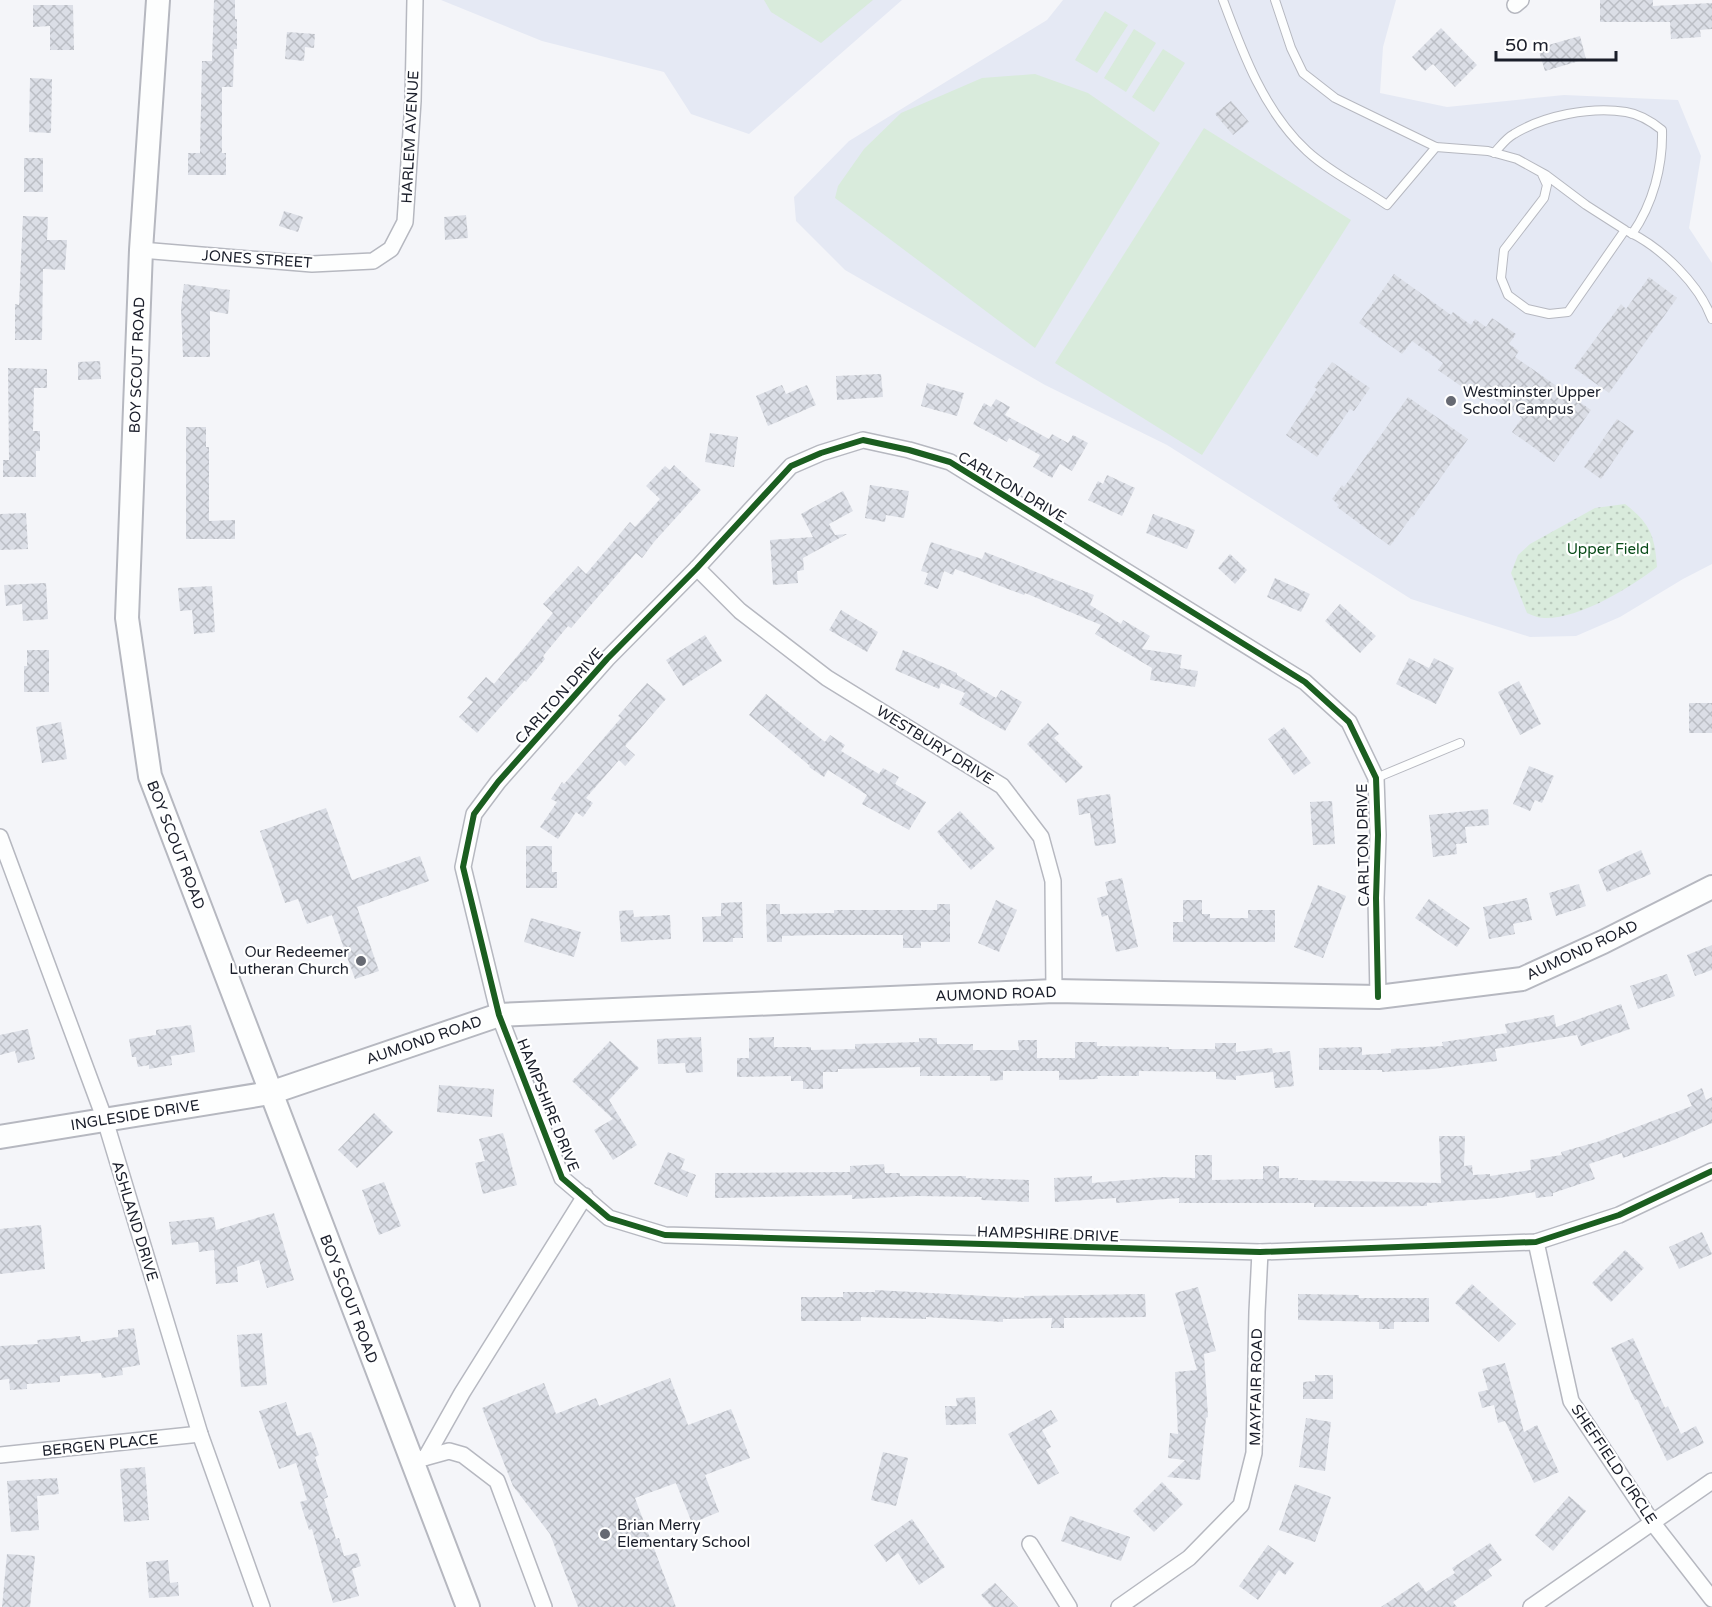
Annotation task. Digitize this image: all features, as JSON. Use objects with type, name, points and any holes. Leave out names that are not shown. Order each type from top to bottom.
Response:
[{"type":"street","name":"BOY SCOUT ROAD","points":[[158,0],[141,250],[127,618],[150,776],[270,1093],[419,1459],[468,1607]]},
{"type":"street","name":"HARLEM AVENUE","points":[[372,261],[392,249],[405,222],[413,101],[415,0]]},
{"type":"street","name":"JONES STREET","points":[[141,250],[312,264],[372,261]]},
{"type":"street","name":"CARLTON DRIVE","points":[[499,1015],[463,867],[474,814],[498,782],[607,659],[697,568],[791,466],[821,453],[863,440],[950,462],[1305,682],[1349,722],[1376,778],[1378,997]]},
{"type":"street","name":"WESTBURY DRIVE","points":[[697,568],[740,611],[827,678],[1002,786],[1041,837],[1053,881],[1054,992]]},
{"type":"street","name":"ASHLAND DRIVE","points":[[0,837],[105,1120],[200,1434],[262,1607]]},
{"type":"street","name":"AUMOND ROAD","points":[[270,1093],[499,1015],[1054,992],[1378,997],[1522,979],[1603,942],[1712,887]]},
{"type":"street","name":"HAMPSHIRE DRIVE","points":[[499,1015],[562,1178],[609,1218],[665,1235],[1260,1252],[1536,1242],[1619,1215],[1712,1171]]},
{"type":"street","name":"INGLESIDE DRIVE","points":[[0,1137],[270,1093]]},
{"type":"street","points":[[419,1459],[585,1196]]},
{"type":"street","name":"SHEFFIELD CIRCLE","points":[[1536,1242],[1572,1401],[1652,1522],[1712,1599]]},
{"type":"street","name":"MAYFAIR ROAD","points":[[1119,1607],[1189,1558],[1241,1505],[1254,1453],[1260,1252]]},
{"type":"street","name":"BERGEN PLACE","points":[[0,1455],[200,1434]]},
{"type":"street","points":[[419,1459],[450,1451],[463,1455],[497,1481],[544,1607]]},
{"type":"street","points":[[1531,1607],[1712,1481]]},
{"type":"street","points":[[1030,1544],[1069,1607]]},
{"type":"lane","points":[[1223,0],[1244,57],[1272,110],[1307,151],[1333,171],[1365,189],[1387,205],[1436,147]]},
{"type":"lane","points":[[1275,0],[1291,48],[1304,73],[1335,98],[1436,147],[1494,153],[1516,159],[1542,174],[1665,255],[1690,282],[1712,319]]},
{"type":"lane","points":[[1494,153],[1512,135],[1540,120],[1589,111],[1626,111],[1650,120],[1662,130],[1661,165],[1645,211],[1568,312],[1549,314],[1527,309],[1508,295],[1501,278],[1504,250],[1544,198],[1547,185],[1542,174]]},
{"type":"lane","points":[[1376,778],[1460,743]]},
{"type":"shaded area","points":[[441,0],[902,0],[749,134],[691,114],[664,72],[542,41]]},
{"type":"shaded area","points":[[1063,0],[1396,0],[1383,47],[1380,93],[1447,107],[1564,95],[1678,100],[1701,156],[1689,228],[1712,263],[1712,564],[1620,617],[1576,636],[1530,637],[1411,599],[1167,445],[1045,385],[845,270],[796,221],[794,197],[849,141],[1047,20]]},
{"type":"green space","points":[[764,0],[873,0],[821,43],[771,12]]},
{"type":"green space","points":[[1105,11],[1128,25],[1097,73],[1075,60]]},
{"type":"green space","points":[[1134,29],[1156,43],[1126,92],[1104,78]]},
{"type":"green space","points":[[1163,49],[1185,63],[1154,112],[1132,97]]},
{"type":"green space","points":[[1035,74],[1088,93],[1160,143],[1035,348],[835,198],[838,186],[864,149],[901,113],[982,78]]},
{"type":"green space","points":[[1204,128],[1351,220],[1202,455],[1055,363]]},
{"type":"green space","name":"Upper Field","points":[[1625,504],[1646,524],[1650,531],[1655,547],[1657,567],[1618,593],[1588,608],[1558,617],[1544,618],[1527,613],[1511,573],[1518,555],[1530,544],[1595,508]]},
{"type":"building","points":[[214,0],[235,0],[235,19],[237,19],[233,87],[222,87],[222,153],[226,153],[226,175],[188,175],[188,153],[200,153],[202,61],[212,61]]},
{"type":"building","points":[[1600,0],[1653,0],[1653,6],[1712,3],[1712,29],[1700,30],[1701,37],[1671,39],[1670,22],[1600,22]]},
{"type":"building","points":[[33,5],[73,5],[74,50],[50,50],[50,26],[33,27]]},
{"type":"building","points":[[1441,28],[1477,65],[1455,87],[1433,64],[1425,71],[1412,57]]},
{"type":"building","points":[[287,32],[315,34],[314,48],[305,47],[304,61],[285,59]]},
{"type":"building","points":[[1580,36],[1586,59],[1545,71],[1538,48]]},
{"type":"building","points":[[30,78],[52,79],[51,133],[29,132]]},
{"type":"building","points":[[1231,101],[1249,122],[1233,135],[1215,114]]},
{"type":"building","points":[[24,158],[43,158],[43,192],[24,192]]},
{"type":"building","points":[[284,211],[303,217],[298,232],[279,226]]},
{"type":"building","points":[[466,215],[468,238],[445,240],[444,217]]},
{"type":"building","points":[[23,216],[48,217],[47,240],[67,240],[65,270],[43,269],[42,340],[15,340],[15,304],[19,305]]},
{"type":"building","points":[[1394,274],[1451,315],[1453,312],[1471,325],[1475,319],[1486,327],[1492,318],[1516,334],[1509,344],[1519,351],[1515,357],[1591,410],[1554,462],[1512,432],[1522,418],[1487,394],[1482,401],[1438,370],[1443,363],[1412,341],[1402,354],[1359,323]]},
{"type":"building","points":[[1649,277],[1677,298],[1609,393],[1574,368],[1621,304],[1626,309]]},
{"type":"building","points":[[184,284],[230,290],[228,314],[210,311],[210,357],[183,357],[181,308]]},
{"type":"building","points":[[100,361],[101,379],[78,380],[78,362]]},
{"type":"building","points":[[1332,362],[1370,388],[1354,411],[1350,409],[1317,457],[1286,435],[1317,389],[1314,387]]},
{"type":"building","points":[[8,368],[47,369],[47,388],[34,388],[33,431],[40,431],[40,451],[36,451],[36,477],[3,477],[3,460],[9,460]]},
{"type":"building","points":[[881,374],[883,397],[837,400],[836,376]]},
{"type":"building","points":[[927,383],[964,393],[957,416],[921,406]]},
{"type":"building","points":[[782,385],[786,394],[807,385],[816,405],[768,426],[756,396]]},
{"type":"building","points":[[1408,397],[1468,439],[1390,546],[1337,507],[1339,505],[1332,499],[1342,485],[1344,487]]},
{"type":"building","points":[[996,399],[1010,407],[1005,415],[1049,439],[1052,434],[1068,443],[1073,435],[1088,443],[1072,471],[1060,464],[1052,478],[1033,467],[1040,455],[1009,438],[1007,442],[973,424],[984,403],[991,407]]},
{"type":"building","points":[[1617,419],[1634,431],[1601,479],[1584,467]]},
{"type":"building","points":[[186,427],[206,427],[206,447],[209,447],[209,521],[235,520],[235,539],[186,539]]},
{"type":"building","points":[[710,433],[738,437],[734,467],[705,462]]},
{"type":"building","points":[[674,465],[701,490],[642,558],[636,553],[571,628],[568,626],[543,656],[545,659],[526,682],[525,680],[477,733],[459,717],[473,702],[467,698],[486,677],[494,684],[553,613],[543,604],[578,566],[586,574],[630,522],[635,527],[660,499],[646,486],[665,466],[670,470]]},
{"type":"building","points":[[1107,475],[1135,488],[1122,516],[1088,500],[1098,481],[1103,484]]},
{"type":"building","points":[[870,485],[909,491],[904,518],[886,515],[885,522],[865,518]]},
{"type":"building","points":[[843,491],[853,511],[829,524],[835,535],[847,534],[803,558],[804,570],[797,571],[798,583],[773,585],[770,540],[813,537],[801,514]]},
{"type":"building","points":[[26,513],[28,549],[0,550],[0,514]]},
{"type":"building","points":[[1153,514],[1195,530],[1187,549],[1146,533]]},
{"type":"building","points":[[931,542],[982,559],[985,552],[1094,595],[1090,605],[1121,624],[1123,620],[1150,636],[1142,649],[1182,655],[1180,668],[1198,671],[1195,687],[1150,680],[1152,668],[1095,634],[1101,625],[1025,593],[1024,595],[955,569],[953,575],[944,571],[938,589],[924,584],[928,573],[921,571]]},
{"type":"building","points":[[1230,554],[1247,570],[1235,584],[1218,568]]},
{"type":"building","points":[[1275,578],[1310,594],[1301,612],[1267,597]]},
{"type":"building","points":[[46,583],[48,619],[23,621],[22,604],[6,606],[4,585]]},
{"type":"building","points":[[212,586],[215,632],[194,634],[192,610],[180,611],[178,588]]},
{"type":"building","points":[[1340,604],[1376,636],[1360,653],[1325,621]]},
{"type":"building","points":[[841,610],[878,632],[867,652],[829,630]]},
{"type":"building","points":[[705,635],[722,661],[683,686],[666,660]]},
{"type":"building","points":[[27,650],[49,650],[49,692],[24,692],[24,666],[27,666]]},
{"type":"building","points":[[903,650],[957,673],[996,698],[1001,690],[1022,702],[1005,731],[959,704],[965,693],[941,683],[939,689],[895,670]]},
{"type":"building","points":[[1409,658],[1429,668],[1434,658],[1454,668],[1436,704],[1396,684]]},
{"type":"building","points":[[1519,681],[1541,724],[1520,735],[1498,692]]},
{"type":"building","points":[[647,683],[666,699],[625,746],[635,755],[625,766],[619,760],[586,798],[593,803],[583,817],[576,812],[558,839],[540,827],[557,802],[551,799],[562,782],[564,784],[621,718],[618,716]]},
{"type":"building","points":[[766,694],[825,742],[830,735],[845,745],[841,751],[879,774],[883,768],[899,777],[895,784],[926,802],[909,830],[862,804],[867,795],[828,770],[824,777],[809,767],[749,715]]},
{"type":"building","points":[[1689,703],[1712,703],[1712,733],[1689,733]]},
{"type":"building","points":[[61,722],[67,759],[42,763],[36,727]]},
{"type":"building","points":[[1048,723],[1059,734],[1054,738],[1083,767],[1066,783],[1027,744]]},
{"type":"building","points":[[1284,727],[1311,763],[1294,775],[1268,739]]},
{"type":"building","points":[[1529,766],[1554,776],[1542,803],[1535,800],[1530,811],[1513,804]]},
{"type":"building","points":[[1110,794],[1116,843],[1095,846],[1090,813],[1079,815],[1077,799]]},
{"type":"building","points":[[1332,801],[1335,844],[1313,845],[1310,802]]},
{"type":"building","points":[[326,808],[352,880],[420,856],[429,881],[357,907],[379,971],[355,979],[332,915],[307,924],[298,899],[285,903],[260,831]]},
{"type":"building","points":[[1488,809],[1489,825],[1465,827],[1467,843],[1456,844],[1457,854],[1433,857],[1429,815]]},
{"type":"building","points":[[960,811],[995,848],[971,870],[937,832]]},
{"type":"building","points":[[526,846],[552,846],[552,872],[557,872],[557,888],[526,888]]},
{"type":"building","points":[[1641,850],[1651,874],[1607,892],[1598,870]]},
{"type":"building","points":[[1122,878],[1138,947],[1116,952],[1108,915],[1102,917],[1097,898],[1108,895],[1105,882]]},
{"type":"building","points":[[1579,884],[1586,906],[1556,916],[1549,893]]},
{"type":"building","points":[[1318,885],[1346,896],[1323,958],[1294,947]]},
{"type":"building","points":[[1527,898],[1532,920],[1513,924],[1515,934],[1489,939],[1483,907]]},
{"type":"building","points":[[1429,899],[1470,928],[1457,947],[1415,918]]},
{"type":"building","points":[[996,900],[1017,910],[999,952],[978,943]]},
{"type":"building","points":[[1183,900],[1202,900],[1202,914],[1210,914],[1210,918],[1248,918],[1248,910],[1275,910],[1275,942],[1173,942],[1173,922],[1183,922]]},
{"type":"building","points":[[742,902],[743,938],[733,938],[733,942],[703,942],[702,917],[721,916],[721,903]]},
{"type":"building","points":[[766,904],[780,904],[780,914],[834,913],[834,910],[937,910],[937,904],[950,904],[950,942],[921,942],[921,948],[903,948],[903,935],[818,935],[782,936],[782,942],[767,942]]},
{"type":"building","points":[[633,910],[634,917],[670,915],[671,939],[621,942],[619,911]]},
{"type":"building","points":[[531,918],[581,932],[574,957],[524,942]]},
{"type":"building","points":[[1712,945],[1712,970],[1695,976],[1687,955]]},
{"type":"building","points":[[1667,974],[1675,996],[1638,1009],[1630,986]]},
{"type":"building","points":[[1621,1004],[1630,1029],[1581,1046],[1577,1035],[1495,1049],[1497,1061],[1433,1069],[1382,1072],[1382,1070],[1319,1070],[1319,1048],[1362,1047],[1362,1055],[1391,1053],[1391,1049],[1443,1046],[1442,1042],[1507,1033],[1505,1024],[1554,1015],[1556,1027]]},
{"type":"building","points":[[191,1025],[195,1052],[171,1056],[172,1065],[149,1069],[149,1065],[138,1067],[136,1057],[132,1057],[129,1039],[156,1035],[156,1030]]},
{"type":"building","points":[[28,1029],[35,1059],[18,1063],[15,1051],[0,1055],[0,1035]]},
{"type":"building","points":[[701,1037],[703,1072],[686,1073],[685,1063],[658,1064],[657,1039]]},
{"type":"building","points":[[774,1037],[774,1047],[811,1047],[811,1050],[855,1049],[855,1044],[919,1042],[919,1038],[937,1038],[937,1044],[973,1044],[973,1050],[1019,1050],[1018,1040],[1037,1040],[1037,1058],[1075,1058],[1075,1042],[1097,1042],[1097,1046],[1169,1047],[1169,1049],[1215,1049],[1215,1043],[1236,1043],[1236,1052],[1272,1048],[1273,1053],[1290,1051],[1294,1086],[1275,1088],[1273,1072],[1236,1076],[1236,1080],[1216,1079],[1216,1072],[1139,1071],[1139,1076],[1097,1076],[1098,1079],[1059,1080],[1059,1071],[1003,1071],[1003,1080],[990,1081],[990,1076],[920,1076],[920,1067],[838,1069],[838,1072],[823,1072],[823,1089],[803,1089],[803,1081],[791,1081],[791,1076],[737,1077],[737,1058],[749,1058],[749,1038]]},
{"type":"building","points":[[610,1041],[639,1068],[609,1100],[637,1145],[613,1160],[594,1130],[613,1119],[572,1081]]},
{"type":"building","points":[[439,1085],[494,1089],[492,1117],[437,1112]]},
{"type":"building","points":[[1702,1088],[1706,1100],[1712,1097],[1712,1123],[1674,1140],[1623,1158],[1622,1153],[1589,1164],[1595,1179],[1553,1193],[1553,1196],[1536,1198],[1535,1192],[1499,1198],[1427,1203],[1427,1206],[1364,1207],[1314,1207],[1314,1203],[1179,1203],[1179,1198],[1116,1203],[1116,1198],[1055,1202],[1054,1178],[1092,1176],[1092,1183],[1162,1177],[1195,1178],[1195,1155],[1212,1155],[1212,1180],[1263,1179],[1263,1166],[1279,1166],[1279,1178],[1298,1178],[1298,1180],[1441,1183],[1439,1136],[1465,1136],[1464,1166],[1472,1165],[1473,1175],[1490,1174],[1490,1176],[1531,1170],[1530,1160],[1562,1155],[1561,1152],[1597,1142],[1692,1106],[1687,1095]]},
{"type":"building","points":[[374,1113],[393,1132],[357,1168],[338,1150]]},
{"type":"building","points":[[503,1133],[517,1185],[483,1194],[475,1163],[485,1161],[479,1139]]},
{"type":"building","points":[[668,1152],[685,1159],[681,1169],[696,1175],[687,1197],[654,1184]]},
{"type":"building","points":[[884,1164],[885,1173],[900,1173],[900,1176],[966,1176],[966,1178],[1029,1180],[1029,1202],[981,1200],[982,1197],[916,1196],[852,1199],[852,1195],[715,1198],[715,1173],[850,1172],[850,1166]]},
{"type":"building","points":[[384,1182],[401,1226],[379,1235],[362,1190]]},
{"type":"building","points":[[274,1213],[294,1280],[267,1288],[259,1260],[237,1267],[238,1282],[216,1284],[214,1250],[199,1252],[198,1242],[172,1245],[169,1222],[214,1217],[216,1230]]},
{"type":"building","points":[[41,1225],[45,1269],[0,1274],[0,1229]]},
{"type":"building","points":[[1702,1232],[1712,1254],[1679,1269],[1669,1247]]},
{"type":"building","points":[[1625,1250],[1644,1268],[1611,1302],[1592,1283]]},
{"type":"building","points":[[1472,1284],[1516,1324],[1499,1342],[1455,1303]]},
{"type":"building","points":[[1198,1287],[1216,1351],[1204,1354],[1208,1417],[1206,1418],[1200,1480],[1167,1477],[1185,1460],[1168,1458],[1170,1433],[1178,1434],[1175,1372],[1197,1370],[1175,1293]]},
{"type":"building","points":[[875,1290],[1024,1298],[1024,1296],[1145,1294],[1146,1317],[1064,1318],[1064,1328],[1051,1328],[1052,1318],[1003,1319],[1003,1322],[926,1317],[926,1319],[861,1317],[861,1321],[801,1321],[801,1297],[843,1297],[843,1292],[875,1292]]},
{"type":"building","points":[[1298,1294],[1359,1295],[1359,1298],[1429,1298],[1429,1322],[1394,1322],[1394,1329],[1379,1329],[1379,1322],[1298,1320]]},
{"type":"building","points":[[134,1328],[140,1365],[122,1368],[123,1375],[102,1378],[101,1373],[60,1376],[60,1382],[27,1384],[27,1389],[10,1390],[9,1379],[0,1380],[0,1346],[38,1344],[37,1340],[80,1336],[81,1342],[118,1337],[118,1330]]},
{"type":"building","points":[[262,1333],[267,1385],[241,1387],[237,1335]]},
{"type":"building","points":[[1633,1338],[1665,1408],[1668,1406],[1681,1434],[1696,1426],[1704,1443],[1667,1461],[1611,1348]]},
{"type":"building","points":[[1505,1363],[1524,1432],[1537,1425],[1559,1472],[1534,1483],[1505,1421],[1498,1423],[1494,1405],[1482,1408],[1478,1392],[1488,1390],[1482,1369]]},
{"type":"building","points":[[1315,1375],[1333,1375],[1333,1399],[1303,1399],[1303,1382],[1315,1381]]},
{"type":"building","points":[[670,1378],[688,1425],[731,1409],[750,1458],[705,1475],[719,1512],[692,1523],[676,1483],[635,1498],[676,1607],[578,1607],[550,1534],[513,1486],[482,1408],[544,1383],[556,1414],[596,1398],[599,1406]]},
{"type":"building","points":[[975,1397],[976,1424],[946,1425],[945,1406],[957,1406],[956,1398]]},
{"type":"building","points":[[286,1402],[297,1436],[311,1432],[319,1455],[315,1457],[328,1497],[324,1499],[336,1539],[339,1538],[344,1556],[357,1553],[361,1566],[352,1569],[359,1596],[333,1603],[312,1529],[309,1530],[300,1502],[307,1500],[296,1463],[279,1469],[259,1411]]},
{"type":"building","points":[[1051,1410],[1058,1421],[1042,1430],[1051,1447],[1046,1450],[1059,1473],[1038,1485],[1008,1434]]},
{"type":"building","points":[[1306,1418],[1331,1422],[1325,1471],[1299,1467]]},
{"type":"building","points":[[883,1452],[908,1458],[896,1506],[871,1500]]},
{"type":"building","points":[[145,1467],[149,1520],[124,1522],[120,1469]]},
{"type":"building","points":[[57,1478],[59,1494],[37,1496],[39,1530],[11,1532],[7,1481]]},
{"type":"building","points":[[1162,1482],[1183,1504],[1154,1532],[1133,1511]]},
{"type":"building","points":[[1295,1484],[1331,1497],[1315,1542],[1279,1530]]},
{"type":"building","points":[[1569,1496],[1586,1511],[1553,1551],[1535,1535]]},
{"type":"building","points":[[1070,1516],[1130,1537],[1121,1561],[1061,1541]]},
{"type":"building","points":[[912,1519],[945,1567],[919,1585],[898,1553],[886,1562],[874,1545]]},
{"type":"building","points":[[1490,1543],[1502,1560],[1488,1570],[1492,1576],[1453,1602],[1457,1607],[1381,1607],[1419,1582],[1426,1592],[1455,1573],[1452,1568]]},
{"type":"building","points":[[1268,1545],[1294,1563],[1285,1575],[1279,1570],[1258,1600],[1239,1586]]},
{"type":"building","points":[[7,1554],[35,1556],[30,1607],[2,1607]]},
{"type":"building","points":[[168,1560],[170,1583],[178,1582],[179,1596],[149,1598],[146,1562]]},
{"type":"building","points":[[995,1583],[1018,1607],[992,1607],[981,1595]]},
{"type":"cycle path","points":[[1378,997],[1376,778],[1349,722],[1305,682],[950,462],[863,440],[821,453],[791,466],[697,568],[607,659],[498,782],[474,814],[463,867],[499,1015],[562,1178],[609,1218],[665,1235],[1260,1252],[1536,1242],[1619,1215],[1712,1171]]},
{"type":"place","name":"Westminster Upper School Campus","points":[[1451,401]]},
{"type":"place","name":"Our Redeemer Lutheran Church","points":[[361,961]]},
{"type":"place","name":"Brian Merry Elementary School","points":[[605,1534]]}]
